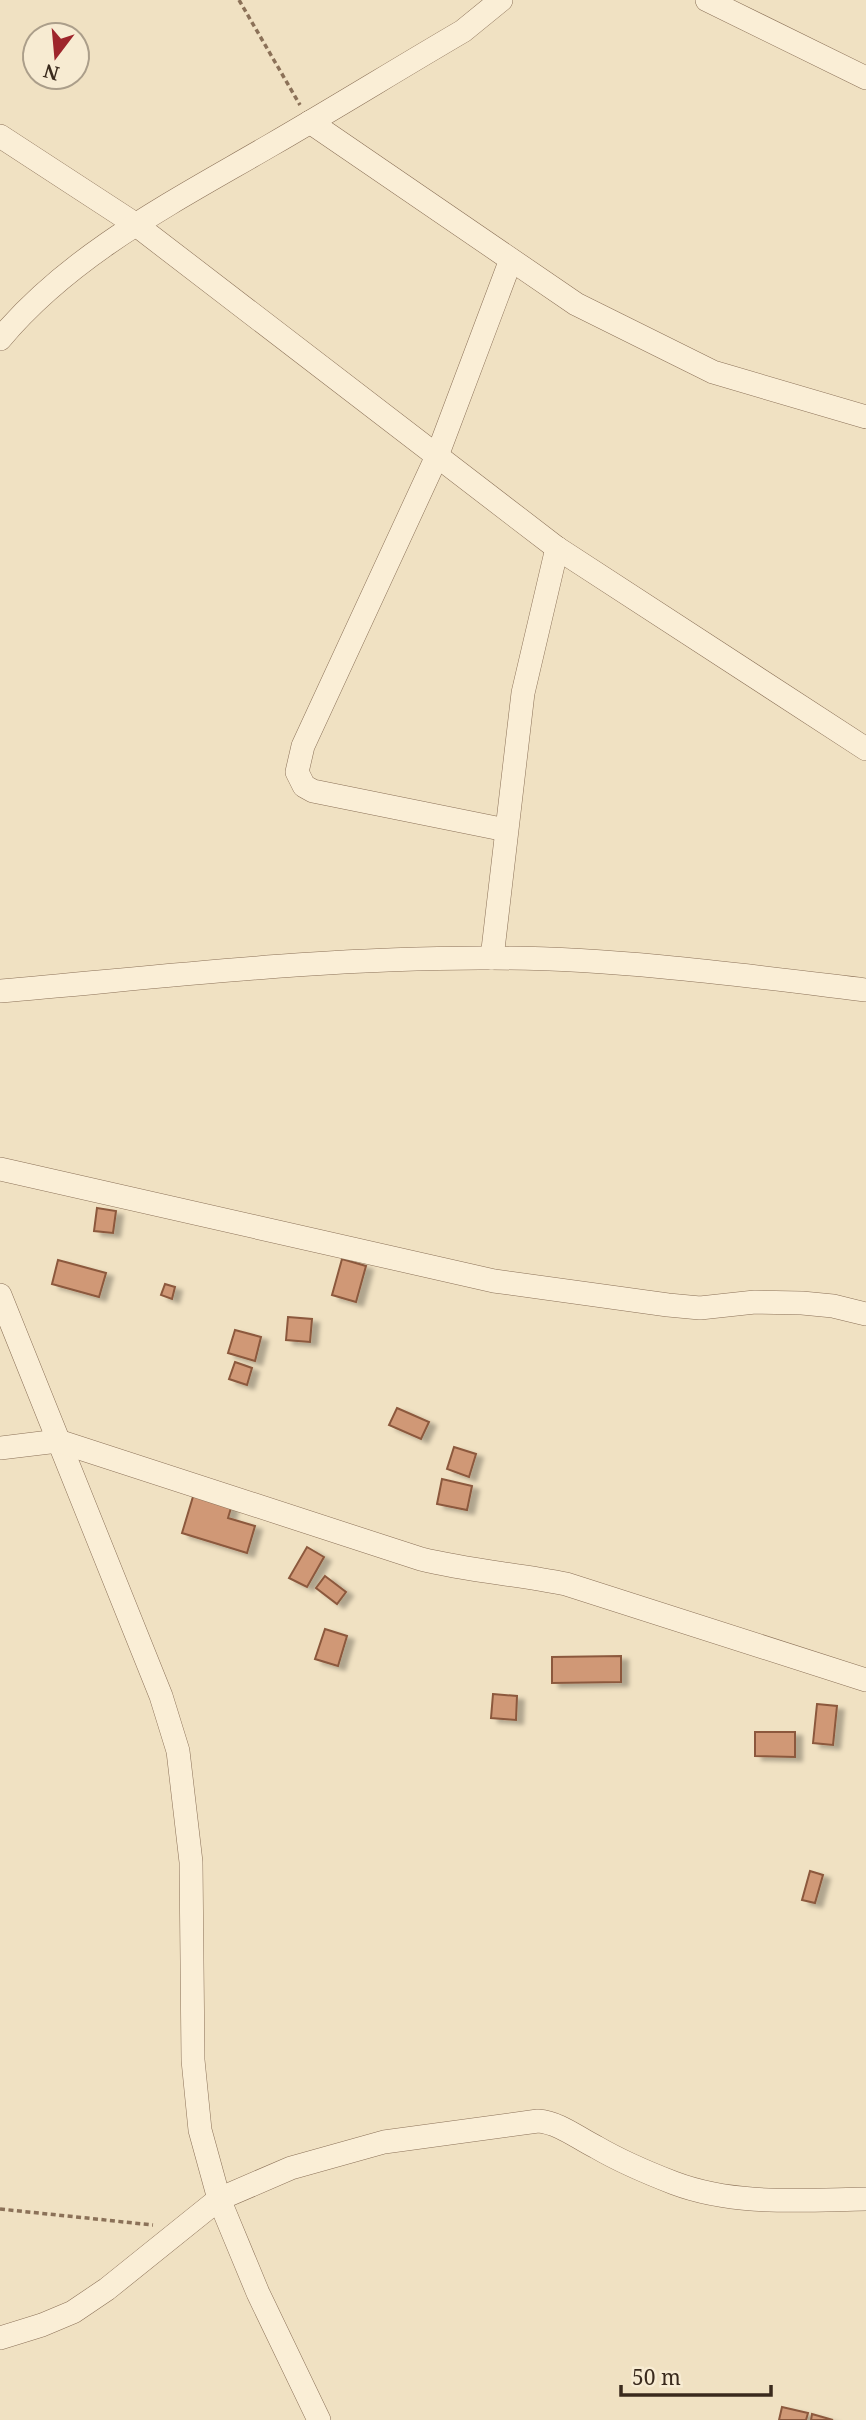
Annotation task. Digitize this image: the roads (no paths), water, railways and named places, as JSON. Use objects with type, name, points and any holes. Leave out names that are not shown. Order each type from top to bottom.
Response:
[{"type":"street","points":[[0,340],[18,317],[58,281],[135,224],[463,31],[501,0]]},
{"type":"street","points":[[707,0],[866,78]]},
{"type":"street","points":[[310,122],[510,262],[576,304],[713,372],[866,417]]},
{"type":"street","points":[[0,136],[135,224],[557,548],[866,748]]},
{"type":"street","points":[[506,830],[313,790],[304,786],[297,772],[303,746],[437,456],[510,262]]},
{"type":"street","points":[[492,958],[523,693],[557,548]]},
{"type":"street","points":[[0,991],[296,965],[492,958],[617,964],[866,990]]},
{"type":"street","points":[[0,1170],[495,1281],[700,1308],[755,1302],[802,1303],[834,1306],[866,1314]]},
{"type":"street","points":[[0,1295],[162,1696],[178,1751],[191,1862],[194,2072],[200,2130],[219,2199],[258,2293],[319,2420]]},
{"type":"street","points":[[0,1448],[58,1441],[421,1559],[463,1570],[525,1575],[566,1584],[866,1680]]},
{"type":"street","points":[[0,2338],[73,2312],[107,2289],[180,2227],[219,2199],[291,2168],[384,2142],[538,2121],[552,2122],[598,2149],[676,2184],[724,2196],[765,2201],[866,2199]]}]
